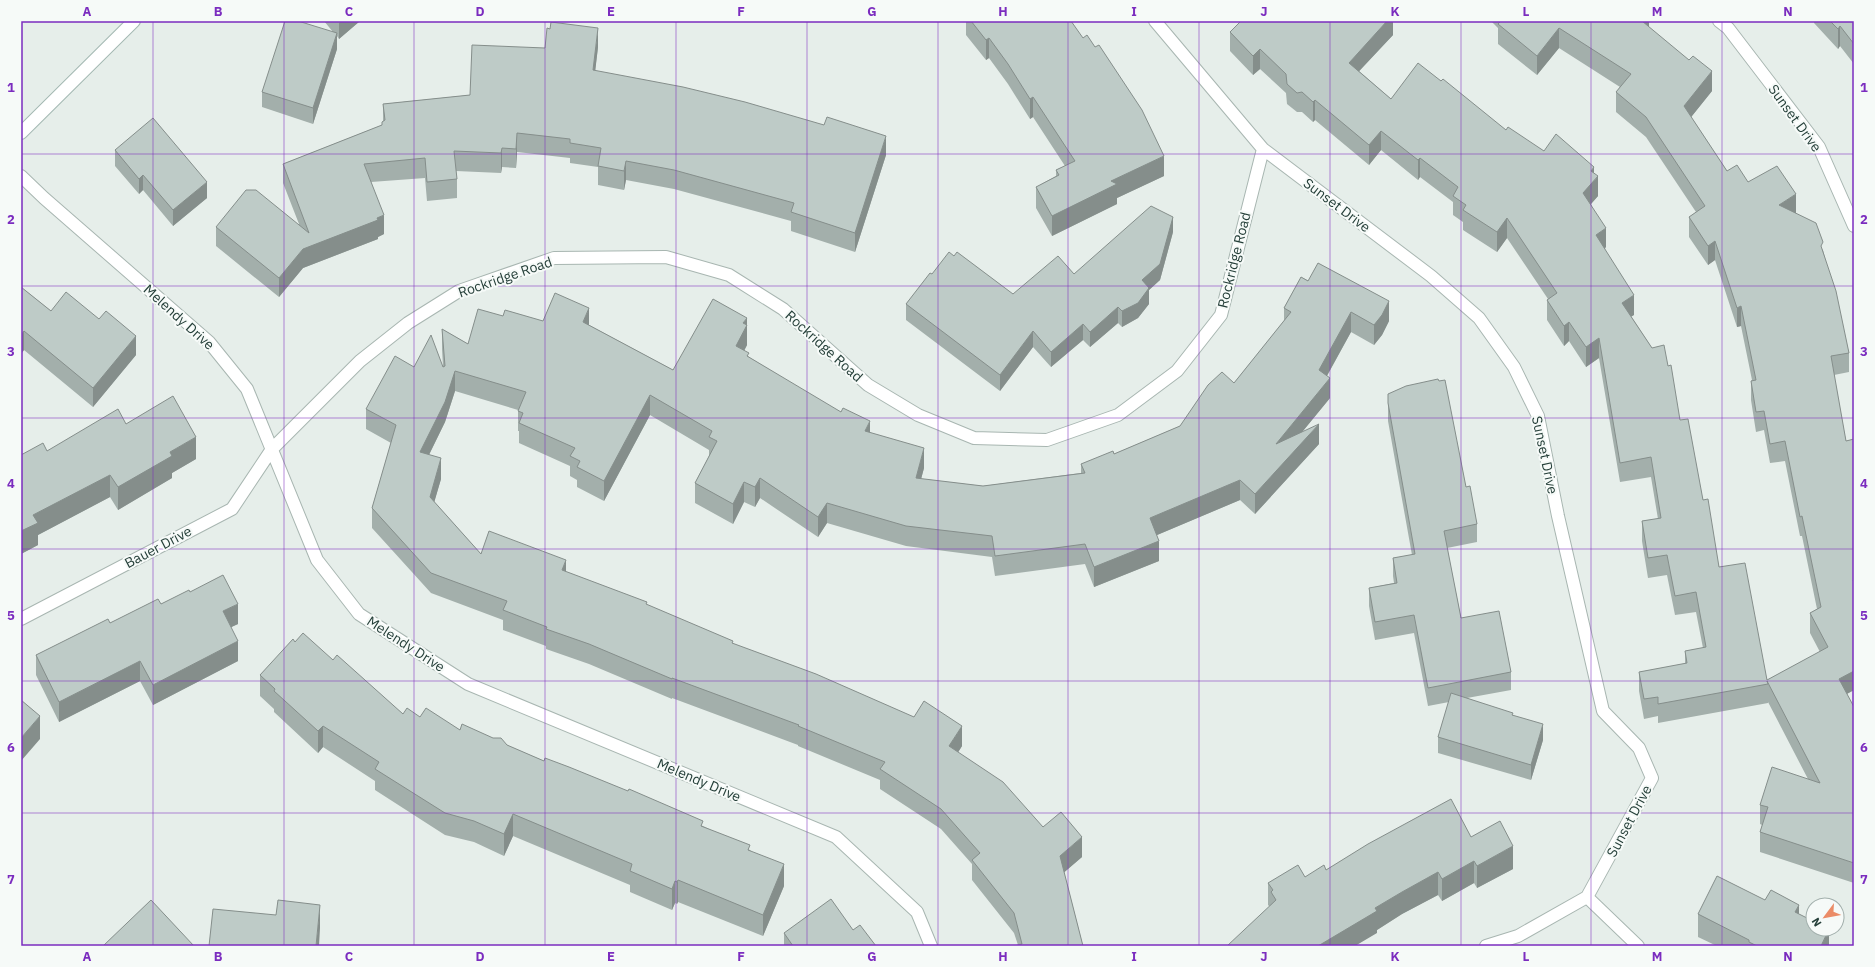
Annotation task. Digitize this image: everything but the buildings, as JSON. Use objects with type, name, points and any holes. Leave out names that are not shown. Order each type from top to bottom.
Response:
[{"type":"street","points":[[21,133],[134,21]]},
{"type":"street","name":"Sunset Drive","points":[[1155,21],[1263,150],[1431,276],[1479,318],[1514,367],[1538,416],[1558,516],[1603,710],[1639,748],[1652,778],[1641,802],[1587,897]]},
{"type":"street","name":"Sunset Drive","points":[[1719,21],[1728,28],[1819,147],[1854,226]]},
{"type":"street","name":"Rockridge Road","points":[[272,449],[360,361],[408,323],[459,291],[554,258],[666,257],[729,275],[783,309],[868,386],[918,415],[974,438],[1047,440],[1118,415],[1177,371],[1221,315],[1263,150]]},
{"type":"street","name":"Melendy Drive","points":[[21,176],[49,204],[209,342],[247,388],[317,560],[359,614],[468,684],[836,837],[917,912],[932,946]]},
{"type":"street","name":"Bauer Drive","points":[[21,619],[232,509],[272,449]]},
{"type":"street","points":[[1486,946],[1518,936],[1587,897],[1638,946]]}]
